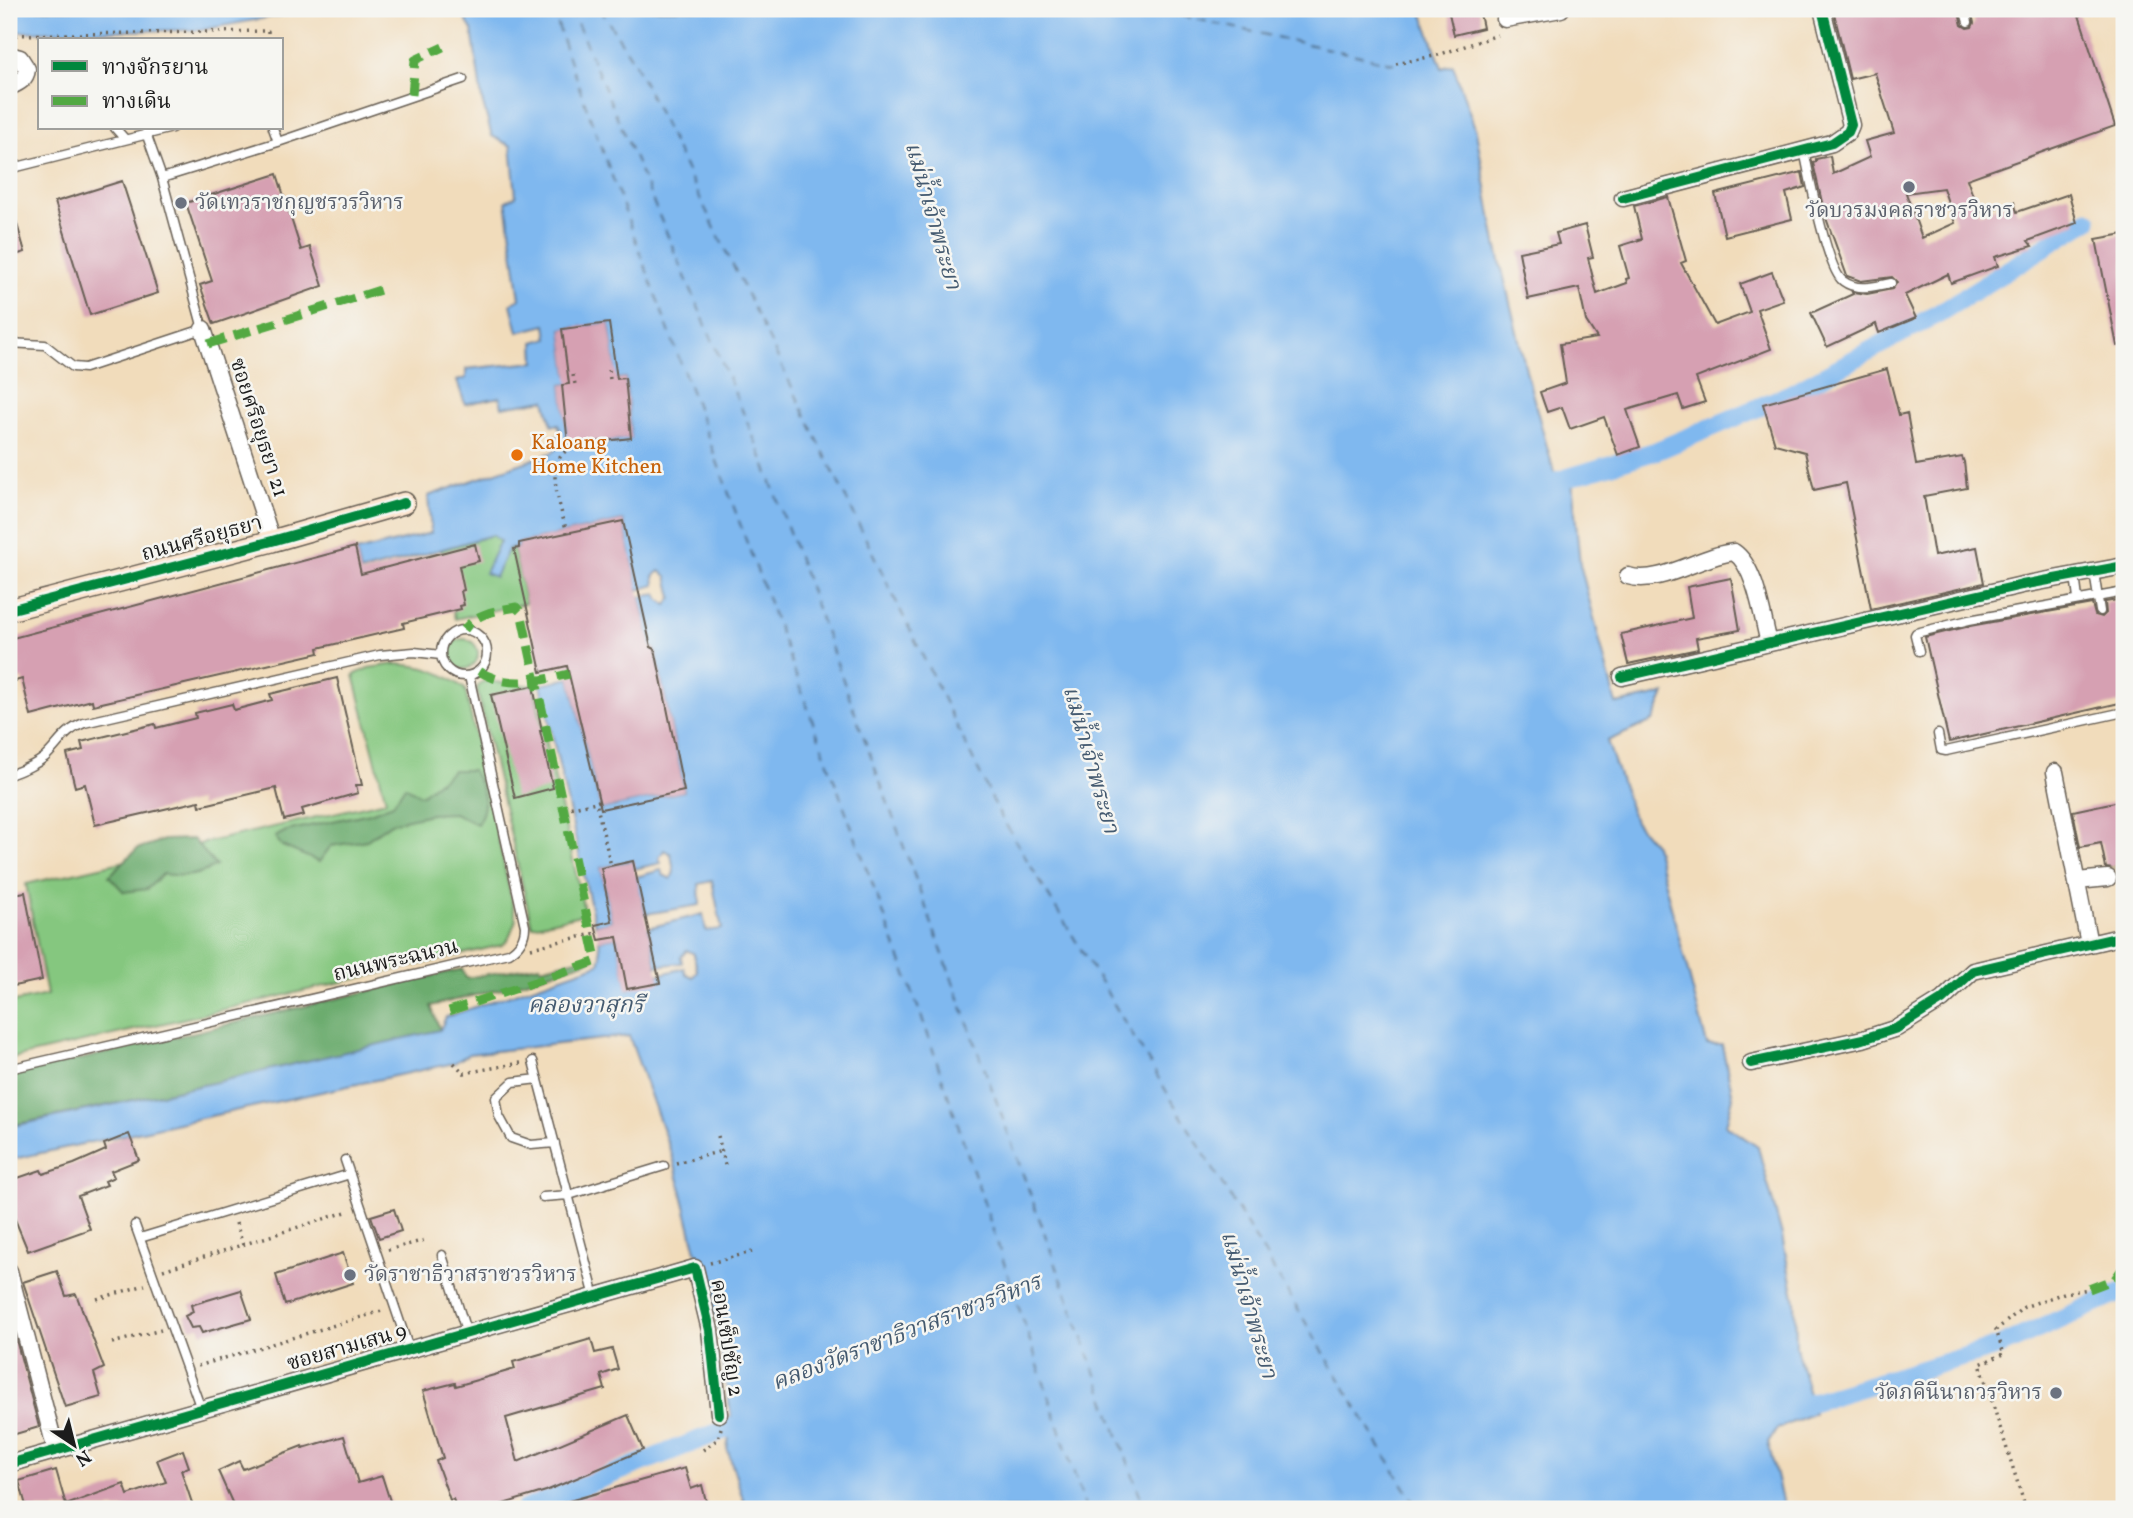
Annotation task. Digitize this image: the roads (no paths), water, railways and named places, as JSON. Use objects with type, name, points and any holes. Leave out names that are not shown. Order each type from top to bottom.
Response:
[{"type":"street","points":[[1506,19],[1561,9]]},
{"type":"street","points":[[1623,198],[1832,143],[1848,132],[1851,125],[1822,9]]},
{"type":"street","points":[[9,55],[20,58],[34,69],[20,82],[9,87]]},
{"type":"street","name":"ซอยศรีอยุธยา 21","points":[[204,329],[272,541]]},
{"type":"street","name":"ถนนศรีอยุธยา","points":[[9,610],[272,541],[404,503]]},
{"type":"street","points":[[1628,576],[1640,580],[1723,553],[1734,552],[1741,556],[1749,569],[1769,643]]},
{"type":"street","points":[[1622,677],[2022,585],[2124,566]]},
{"type":"street","points":[[2055,772],[2090,944]]},
{"type":"street","points":[[2077,881],[2108,878]]},
{"type":"street","points":[[1751,1063],[1863,1039],[1897,1028],[1942,1000],[1972,971],[2124,936]]},
{"type":"street","name":"ซอยสามเสน 9","points":[[9,1464],[695,1268]]},
{"type":"street","name":"คอนเซ็ปชัญ 2","points":[[695,1268],[710,1330],[719,1414]]},
{"type":"street","points":[[9,1271],[56,1451]]},
{"type":"lane","points":[[1964,9],[1968,22]]},
{"type":"lane","points":[[2122,9],[2124,19]]},
{"type":"lane","points":[[162,178],[463,79]]},
{"type":"lane","points":[[117,130],[124,138]]},
{"type":"lane","points":[[9,169],[159,130]]},
{"type":"lane","points":[[274,130],[278,142]]},
{"type":"lane","points":[[9,343],[45,345],[73,367],[85,368],[204,329],[162,178],[146,132]]},
{"type":"lane","points":[[1804,150],[1830,258],[1839,278],[1862,289],[1891,283]]},
{"type":"lane","points":[[2094,572],[2100,611]]},
{"type":"lane","points":[[2074,575],[2078,599]]},
{"type":"lane","points":[[1919,651],[1916,633],[2124,592]]},
{"type":"lane","points":[[464,630],[478,635],[486,647],[487,655],[481,668],[469,676],[453,674],[442,663],[441,655],[442,647],[450,635],[464,630]]},
{"type":"lane","points":[[9,775],[30,767],[43,758],[71,727],[84,723],[380,655],[414,652],[441,655]]},
{"type":"lane","name":"ถนนพระฉนวน","points":[[9,1069],[509,953],[518,946],[525,934],[525,926],[469,676]]},
{"type":"lane","points":[[1937,734],[1941,750],[1946,751],[2124,712]]},
{"type":"lane","points":[[533,1061],[595,1297]]},
{"type":"lane","points":[[538,1079],[513,1082],[496,1098],[499,1116],[511,1138],[531,1145],[555,1143]]},
{"type":"lane","points":[[345,1160],[393,1307],[410,1350]]},
{"type":"lane","points":[[543,1197],[569,1195],[664,1166]]},
{"type":"lane","points":[[140,1238],[350,1174]]},
{"type":"lane","points":[[135,1225],[201,1409]]},
{"type":"lane","points":[[442,1255],[467,1334]]},
{"type":"water","points":[[9,9],[336,9],[287,14],[201,30],[9,32]]},
{"type":"water","points":[[459,9],[1421,9],[1442,68],[1453,65],[1476,131],[1496,244],[1528,378],[1554,472],[1572,481],[1580,564],[1616,704],[1665,694],[1653,721],[1607,741],[1635,822],[1655,845],[1707,1045],[1722,1045],[1733,1097],[1726,1125],[1758,1147],[1782,1236],[1795,1302],[1796,1347],[1814,1413],[1777,1429],[1768,1442],[1784,1509],[746,1509],[727,1448],[732,1422],[716,1318],[705,1288],[674,1161],[629,1036],[469,1054],[454,1063],[9,1160],[9,1127],[440,1030],[446,1017],[599,964],[599,940],[617,937],[628,989],[658,975],[684,968],[686,974],[693,977],[697,971],[694,954],[687,950],[681,957],[682,963],[656,966],[648,928],[703,914],[706,931],[722,929],[712,881],[699,884],[700,905],[645,914],[636,877],[661,870],[663,875],[671,879],[674,872],[671,854],[664,850],[659,858],[661,863],[634,869],[632,861],[601,868],[612,921],[595,925],[541,685],[570,678],[601,809],[684,791],[655,649],[651,647],[640,597],[657,594],[667,605],[672,597],[667,576],[660,571],[654,576],[655,585],[638,590],[623,521],[519,543],[519,548],[509,548],[495,577],[485,573],[500,541],[492,535],[361,572],[356,552],[431,533],[428,496],[551,453],[557,448],[553,438],[562,435],[558,424],[552,426],[545,400],[502,407],[500,397],[465,404],[457,381],[466,378],[466,369],[535,362],[534,342],[548,338],[546,325],[518,332],[511,304],[520,299],[506,201],[516,196],[511,146],[492,136],[482,100],[472,30]],"holes":[[[609,323],[615,369],[568,375],[562,329]],[[625,378],[631,438],[569,445],[562,385]]]},
{"type":"waterway","points":[[1540,486],[1656,451],[1790,394],[1939,313],[2088,220]]},
{"type":"waterway","points":[[1788,1406],[1812,1402],[2000,1346],[2124,1291]]},
{"type":"waterway","name":"คลองวัดราชาธิวาสราชวรวิหาร","points":[[525,1509],[754,1418]]},
{"type":"tunnel","points":[[2108,878],[2124,873]]},
{"type":"place","name":"วัดบวรมงคลราชวรวิหาร","points":[[1909,187]]},
{"type":"place","name":"วัดเทวราชกุญชรวรวิหาร","points":[[181,203]]},
{"type":"place","name":"Kaloang Home Kitchen","points":[[517,455]]},
{"type":"place","name":"วัดราชาธิวาสราชวรวิหาร","points":[[350,1275]]},
{"type":"place","name":"วัดภคินีนาถวรวิหาร","points":[[2056,1393]]},
{"type":"water label","name":"แม่น้ำเจ้าพระยา","points":[[932,216]]},
{"type":"water label","name":"แม่น้ำเจ้าพระยา","points":[[1090,760]]},
{"type":"water label","name":"คลองวาสุกรี","points":[[586,1006]]},
{"type":"water label","name":"แม่น้ำเจ้าพระยา","points":[[1248,1305]]}]
